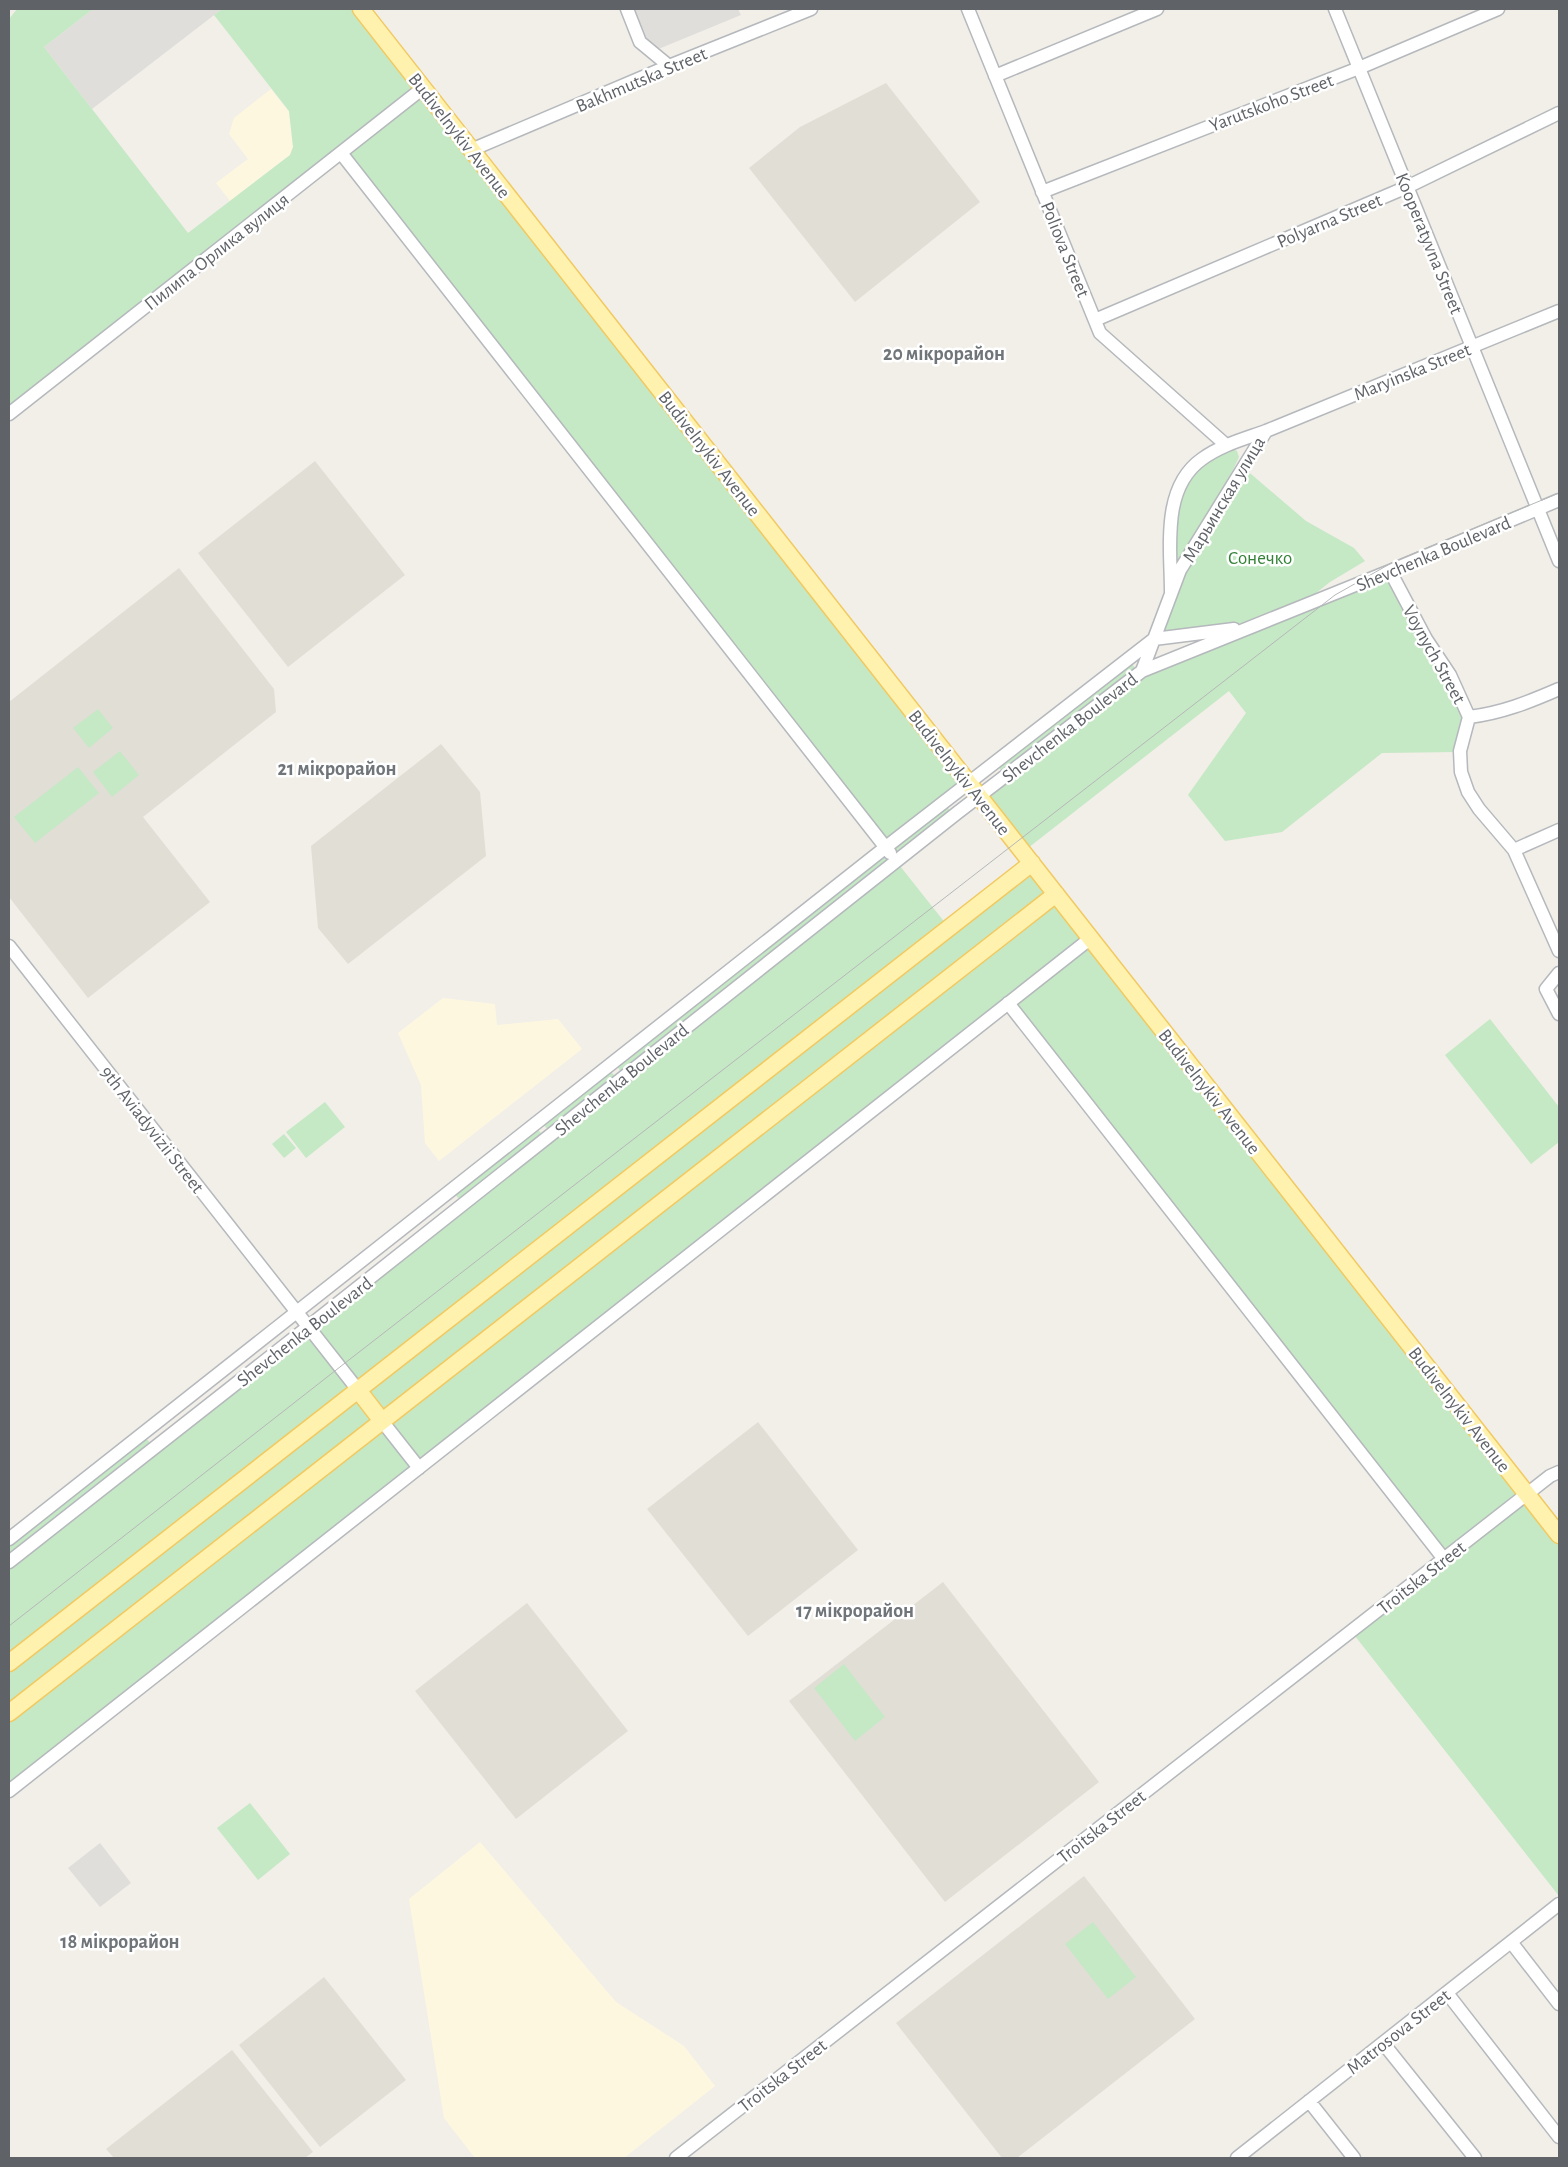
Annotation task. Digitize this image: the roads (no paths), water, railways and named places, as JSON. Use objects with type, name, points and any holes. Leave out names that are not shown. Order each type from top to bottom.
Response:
[{"type":"main road","name":"Budivelnykiv Avenue","points":[[361,9],[1559,1536]]},
{"type":"main road","points":[[9,1663],[1032,863]]},
{"type":"main road","points":[[9,1713],[1056,894]]},
{"type":"main road","points":[[358,1390],[382,1421]]},
{"type":"street","points":[[627,9],[640,42],[669,66]]},
{"type":"street","name":"Bakhmutska Street","points":[[472,150],[669,66],[811,9]]},
{"type":"street","name":"Poliova Street","points":[[968,9],[1100,332],[1226,445]]},
{"type":"street","points":[[995,76],[1157,9]]},
{"type":"street","name":"Kooperatyvna Street","points":[[1335,9],[1559,561]]},
{"type":"street","name":"Yarutskoho Street","points":[[1042,192],[1359,68],[1498,9]]},
{"type":"street","name":"Пилипа Орлика вулиця","points":[[9,414],[423,88]]},
{"type":"street","name":"Polyarna Street","points":[[1094,320],[1407,187],[1559,112]]},
{"type":"street","points":[[341,153],[897,861]]},
{"type":"street","name":"Maryinska Street","points":[[1266,431],[1559,311]]},
{"type":"street","name":"Марьинская улица","points":[[1171,592],[1172,514],[1178,489],[1189,470],[1202,458],[1226,445],[1266,431]]},
{"type":"street","name":"Марьинская улица","points":[[1142,670],[1180,570],[1266,431]]},
{"type":"street","name":"Shevchenka Boulevard","points":[[9,1562],[308,1328],[979,796],[1142,670],[1390,572],[1559,500]]},
{"type":"street","name":"Voynych Street","points":[[1390,572],[1426,639],[1450,675],[1469,716],[1460,751],[1461,772],[1468,792],[1479,809],[1514,850],[1559,951]]},
{"type":"street","name":"Shevchenka Boulevard","points":[[9,1539],[886,847],[1154,639],[1252,627]]},
{"type":"street","points":[[1469,716],[1492,714],[1516,708],[1559,689]]},
{"type":"street","points":[[1514,850],[1559,830]]},
{"type":"street","points":[[9,1791],[1091,938]]},
{"type":"street","name":"9th Aviadyvizii Street","points":[[9,946],[358,1390]]},
{"type":"street","points":[[1559,973],[1546,989],[1559,1014]]},
{"type":"street","points":[[1008,1003],[1444,1559]]},
{"type":"street","points":[[449,1193],[461,1207]]},
{"type":"street","points":[[382,1421],[419,1468]]},
{"type":"street","points":[[146,1432],[157,1446]]},
{"type":"street","name":"Troitska Street","points":[[676,2158],[1550,1476],[1559,1472]]},
{"type":"street","name":"Matrosova Street","points":[[1238,2158],[1559,1904]]},
{"type":"street","points":[[1512,1942],[1559,2004]]},
{"type":"street","points":[[1447,1993],[1559,2137]]},
{"type":"street","points":[[1383,2043],[1475,2158]]},
{"type":"street","points":[[1310,2101],[1354,2158]]},
{"type":"tram line","points":[[9,1626],[1335,595],[1395,561],[1559,493]]},
{"type":"district","name":"20 мікрорайон","points":[[944,353]]},
{"type":"district","name":"21 мікрорайон","points":[[337,768]]},
{"type":"district","name":"17 мікрорайон","points":[[855,1610]]},
{"type":"district","name":"18 мікрорайон","points":[[120,1941]]},
{"type":"park label","name":"Сонечко","points":[[1260,557]]}]
